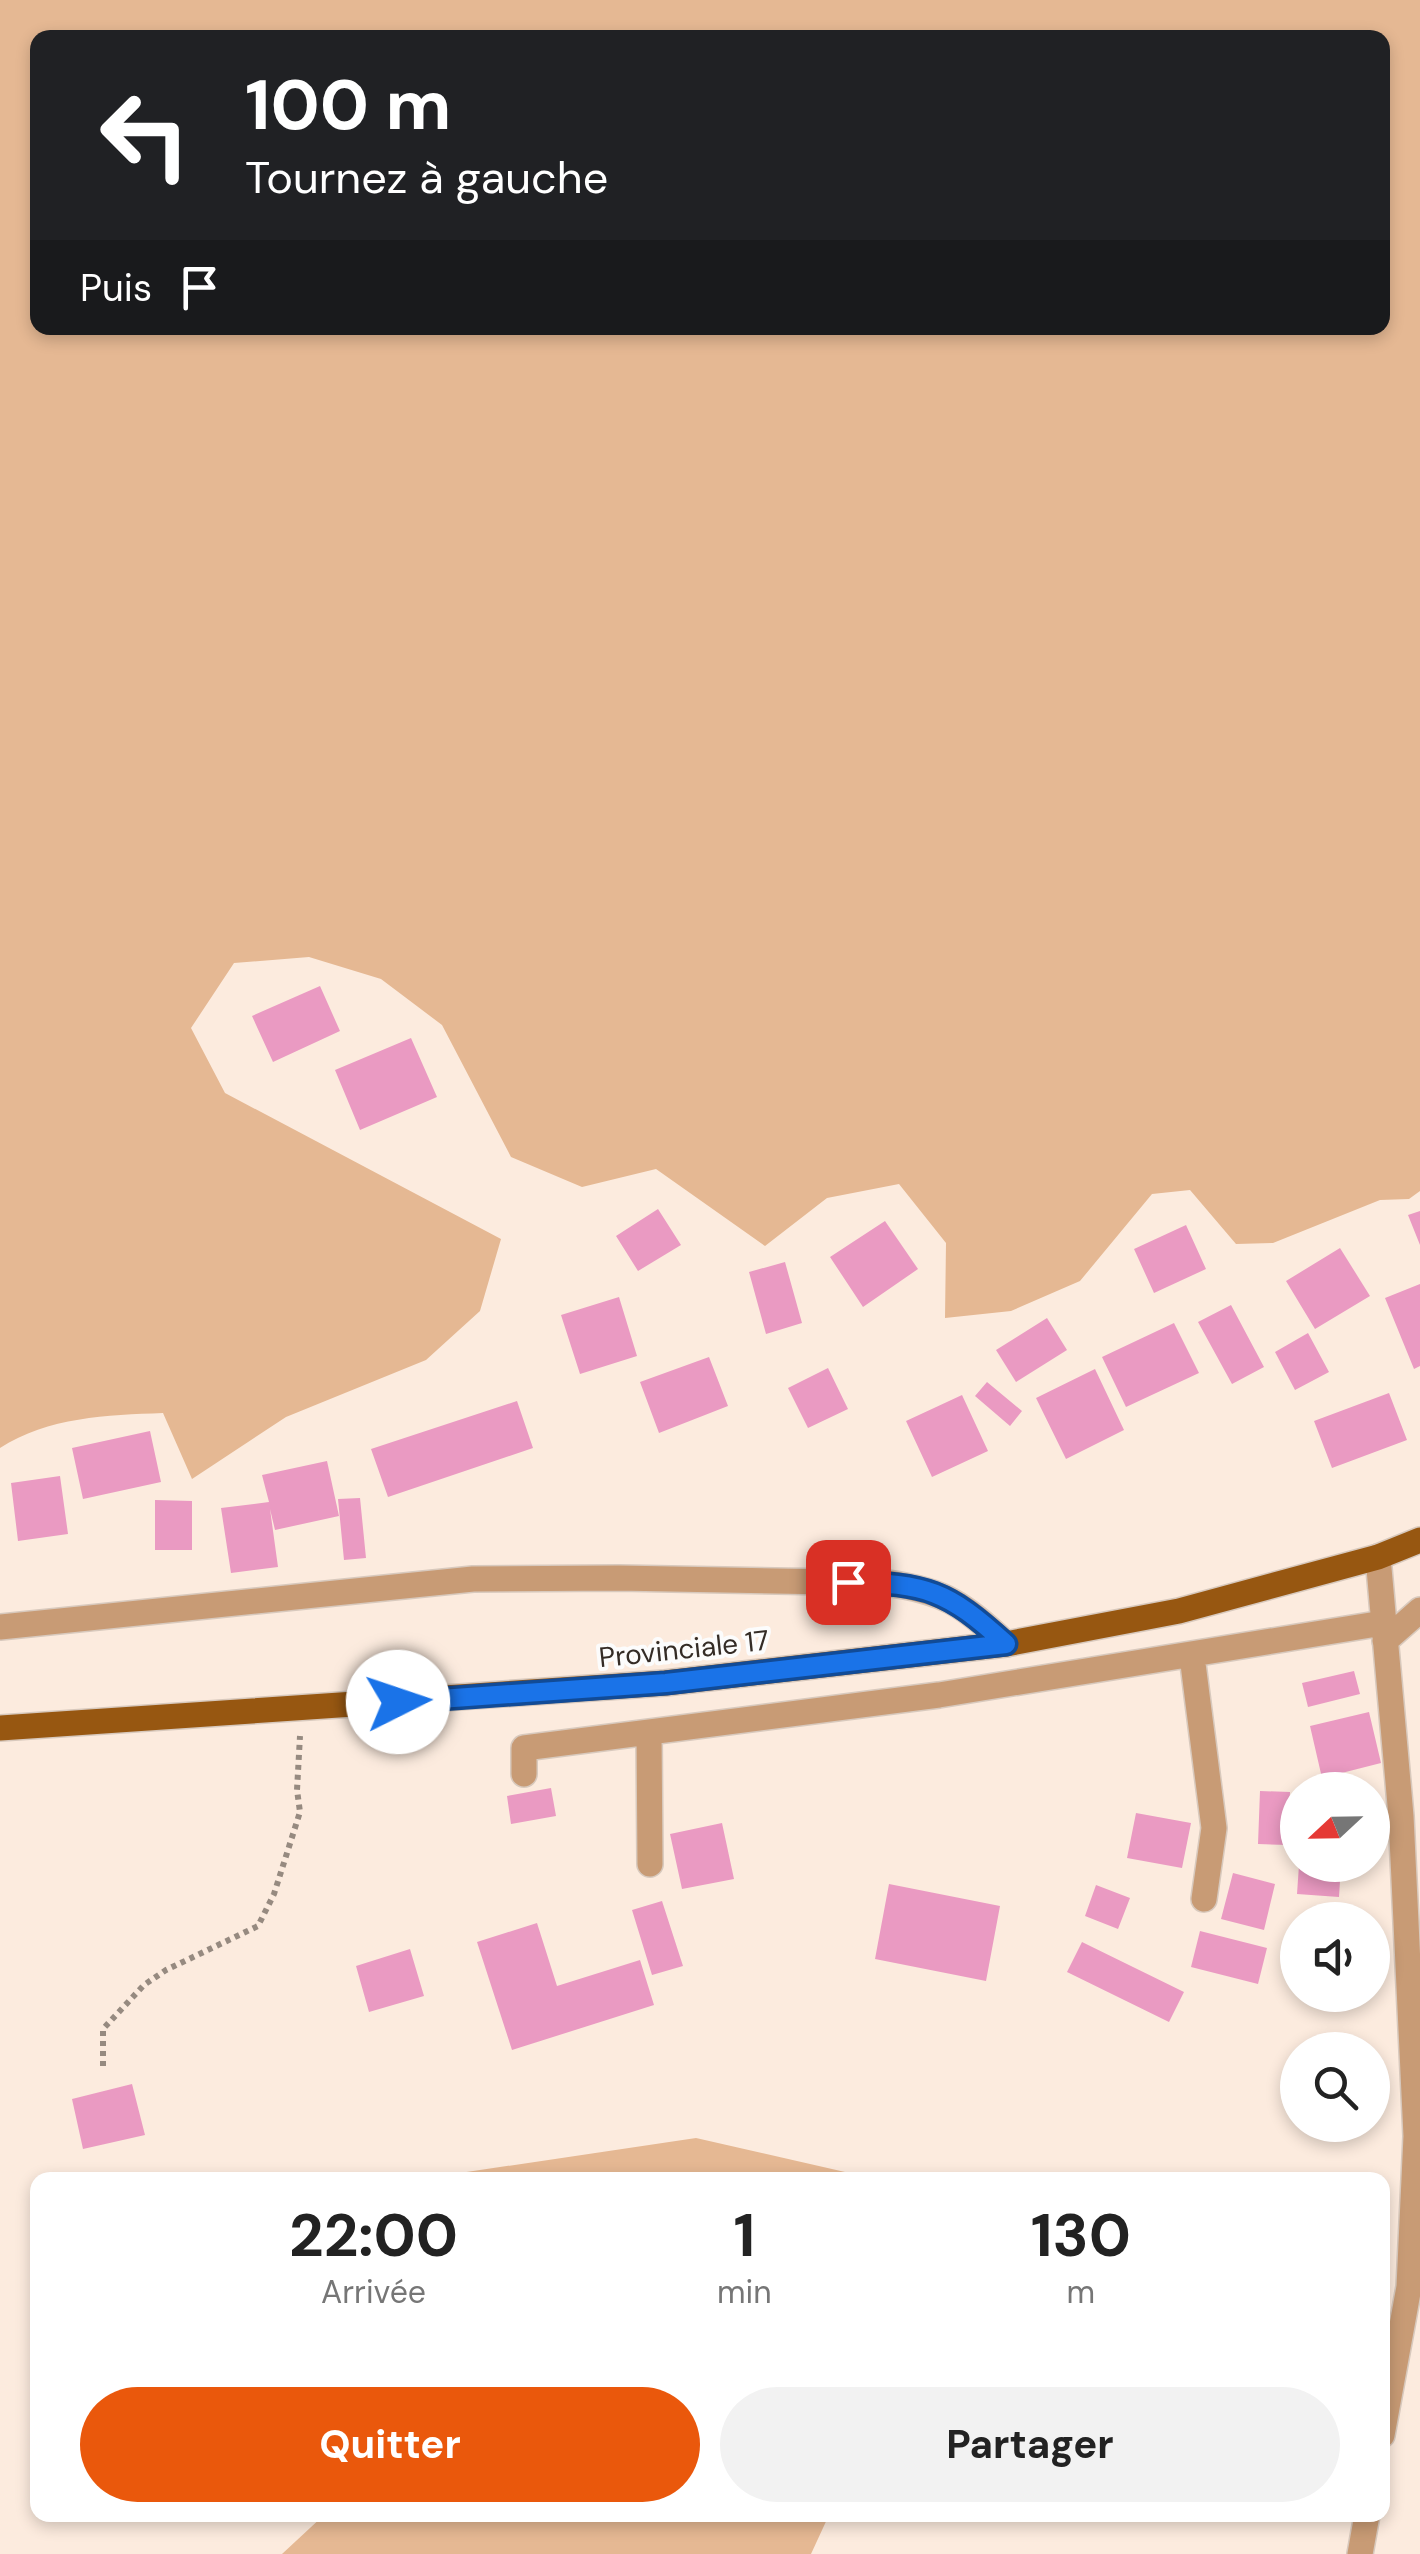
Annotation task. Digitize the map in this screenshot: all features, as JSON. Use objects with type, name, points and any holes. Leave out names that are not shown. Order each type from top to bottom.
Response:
[{"type":"main road","name":"Provinciale 17","points":[[0,1728],[666,1683],[1006,1644],[1179,1610],[1378,1557],[1420,1540]]},
{"type":"street","points":[[1378,1557],[1401,1816],[1416,2136],[1409,2287],[1390,2391]]},
{"type":"street","points":[[0,1627],[473,1579],[618,1578],[886,1583],[929,1589],[970,1611],[1006,1644]]},
{"type":"street","points":[[524,1774],[524,1748],[1384,1632],[1420,1610]]},
{"type":"street","points":[[1192,1656],[1214,1828],[1204,1900]]},
{"type":"street","points":[[650,1732],[650,1864]]},
{"type":"street","points":[[1360,2554],[1366,2522]]},
{"type":"path","points":[[103,2066],[103,2029],[144,1985],[166,1970],[258,1926],[274,1894],[300,1812],[297,1790],[302,1708]]},
{"type":"shaded area","points":[[0,0],[1420,0],[1420,1191],[1409,1199],[1380,1200],[1273,1243],[1236,1244],[1190,1190],[1152,1194],[1080,1281],[1011,1311],[945,1318],[946,1243],[899,1184],[827,1198],[765,1246],[656,1169],[582,1187],[511,1157],[442,1025],[381,979],[309,957],[234,963],[191,1028],[225,1093],[501,1239],[480,1311],[426,1360],[286,1417],[192,1479],[163,1413],[58,1424],[0,1448]]},
{"type":"shaded area","points":[[696,2138],[845,2172],[467,2172]]},
{"type":"shaded area","points":[[316,2522],[826,2522],[811,2554],[282,2554]]},
{"type":"building","points":[[320,986],[340,1031],[273,1062],[252,1016]]},
{"type":"building","points":[[411,1038],[437,1097],[360,1130],[335,1070]]},
{"type":"building","points":[[658,1209],[681,1245],[638,1271],[616,1236]]},
{"type":"building","points":[[1420,1211],[1420,1245],[1408,1215]]},
{"type":"building","points":[[885,1221],[918,1269],[863,1307],[830,1257]]},
{"type":"building","points":[[1186,1225],[1206,1269],[1154,1293],[1134,1249]]},
{"type":"building","points":[[1340,1248],[1370,1296],[1315,1329],[1286,1281]]},
{"type":"building","points":[[785,1262],[802,1323],[766,1334],[749,1272]]},
{"type":"building","points":[[1420,1284],[1420,1366],[1414,1369],[1385,1298]]},
{"type":"building","points":[[619,1297],[637,1356],[580,1374],[561,1315]]},
{"type":"building","points":[[1231,1305],[1264,1367],[1232,1384],[1198,1322]]},
{"type":"building","points":[[1047,1318],[1067,1350],[1016,1382],[996,1350]]},
{"type":"building","points":[[1174,1323],[1199,1373],[1126,1407],[1102,1357]]},
{"type":"building","points":[[1308,1333],[1329,1372],[1295,1390],[1275,1352]]},
{"type":"building","points":[[709,1357],[728,1406],[659,1433],[640,1382]]},
{"type":"building","points":[[828,1368],[848,1409],[808,1428],[788,1388]]},
{"type":"building","points":[[1095,1369],[1124,1430],[1066,1459],[1036,1398]]},
{"type":"building","points":[[987,1382],[1022,1411],[1010,1426],[975,1396]]},
{"type":"building","points":[[1389,1393],[1407,1440],[1332,1468],[1314,1421]]},
{"type":"building","points":[[962,1395],[988,1451],[932,1477],[906,1421]]},
{"type":"building","points":[[517,1401],[533,1448],[388,1497],[371,1449]]},
{"type":"building","points":[[150,1431],[161,1482],[83,1499],[72,1448]]},
{"type":"building","points":[[327,1461],[339,1516],[275,1530],[270,1509],[278,1567],[231,1573],[221,1508],[269,1502],[262,1475]]},
{"type":"building","points":[[60,1476],[68,1534],[18,1541],[11,1483]]},
{"type":"building","points":[[360,1498],[366,1558],[344,1560],[338,1499]]},
{"type":"building","points":[[155,1500],[192,1501],[192,1550],[155,1550]]},
{"type":"building","points":[[1354,1671],[1360,1694],[1308,1707],[1302,1683]]},
{"type":"building","points":[[1369,1712],[1381,1763],[1346,1772],[1321,1772],[1310,1726]]},
{"type":"building","points":[[551,1788],[556,1816],[511,1824],[507,1796]]},
{"type":"building","points":[[1260,1791],[1280,1792],[1280,1845],[1258,1844]]},
{"type":"building","points":[[1136,1813],[1191,1823],[1182,1868],[1127,1858]]},
{"type":"building","points":[[722,1823],[734,1879],[682,1889],[670,1834]]},
{"type":"building","points":[[1233,1873],[1275,1884],[1264,1930],[1221,1919]]},
{"type":"building","points":[[1298,1882],[1340,1882],[1339,1897],[1297,1894]]},
{"type":"building","points":[[889,1884],[1000,1906],[986,1981],[875,1959]]},
{"type":"building","points":[[1096,1885],[1130,1898],[1118,1929],[1085,1916]]},
{"type":"building","points":[[662,1901],[683,1966],[652,1975],[632,1910]]},
{"type":"building","points":[[537,1923],[557,1986],[640,1960],[654,2005],[512,2050],[477,1942]]},
{"type":"building","points":[[1200,1931],[1267,1948],[1258,1984],[1191,1967]]},
{"type":"building","points":[[1082,1942],[1184,1992],[1169,2022],[1067,1972]]},
{"type":"building","points":[[410,1949],[424,1996],[369,2012],[356,1966]]},
{"type":"building","points":[[132,2084],[145,2135],[83,2149],[72,2099]]},
{"type":"route","points":[[398,1702],[666,1683],[1006,1644],[970,1611],[929,1589],[848,1582]]}]
